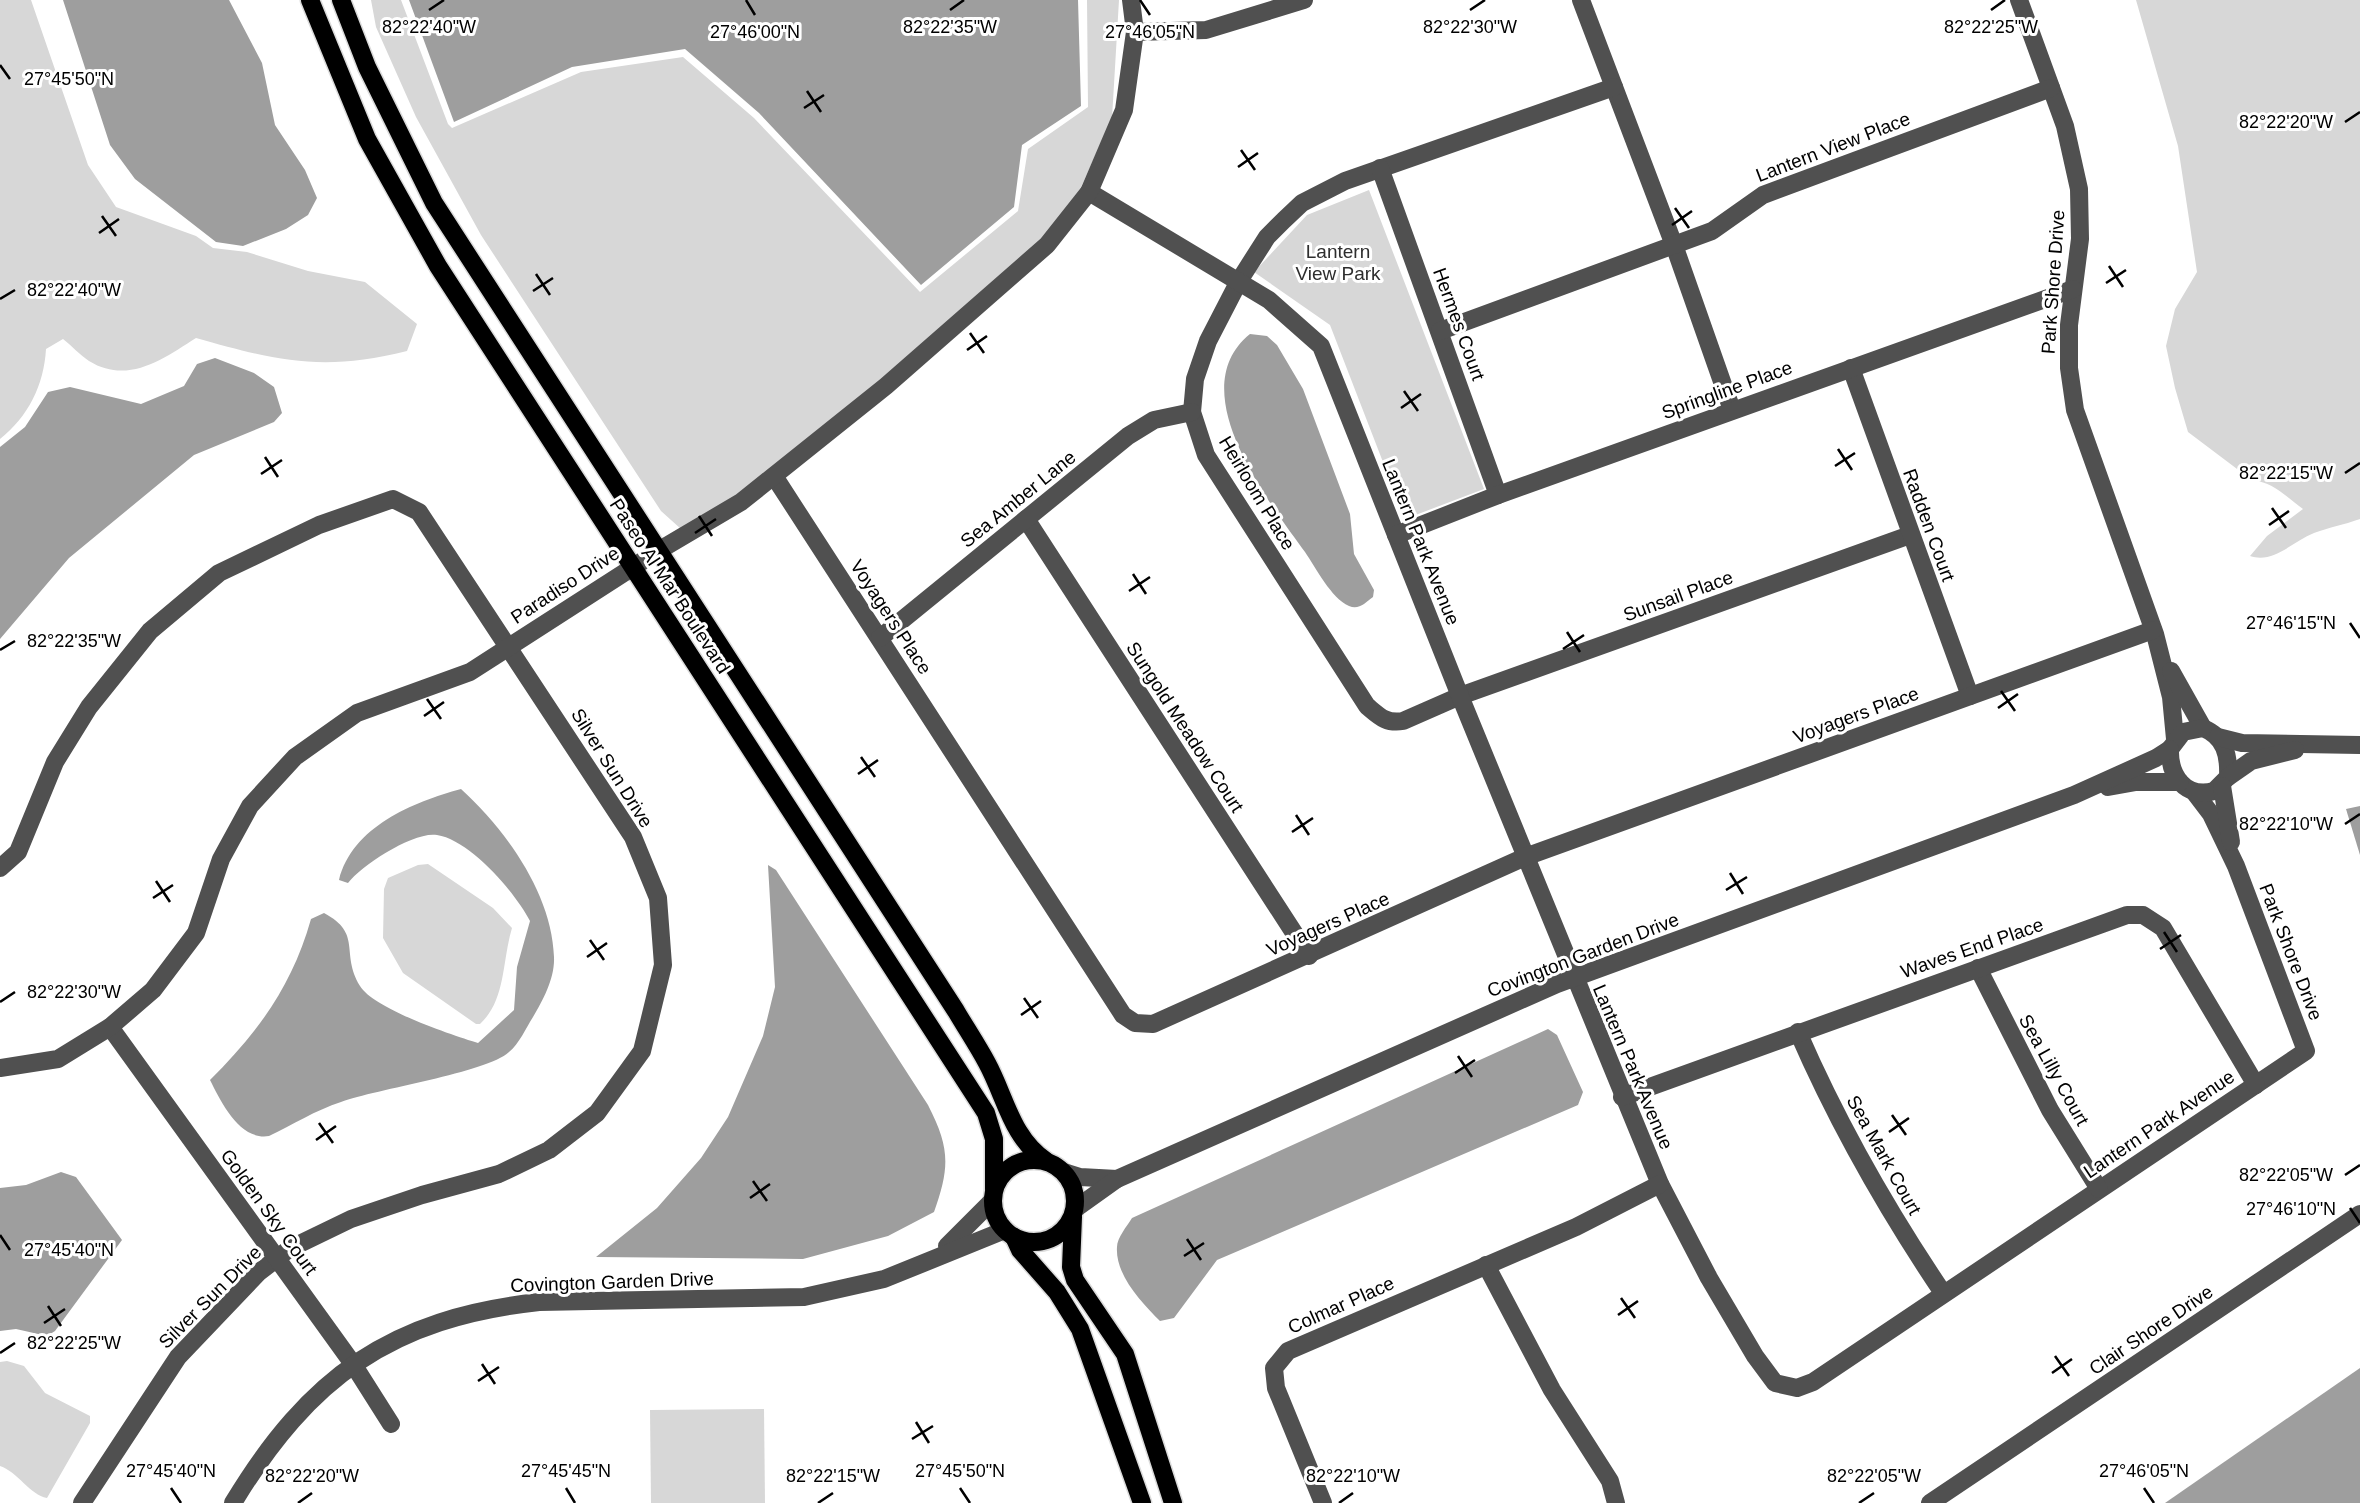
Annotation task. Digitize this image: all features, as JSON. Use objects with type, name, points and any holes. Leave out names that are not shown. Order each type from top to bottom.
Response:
[{"type":"main road","name":"Paseo Al Mar Boulevard","points":[[310,0],[367,139],[438,266],[986,1113],[994,1139],[994,1194]]},
{"type":"main road","name":"Paseo Al Mar Boulevard","points":[[341,0],[367,67],[434,203],[956,1011],[988,1065],[1008,1116],[1021,1137],[1033,1152],[1046,1161]]},
{"type":"main road","points":[[1142,1503],[1080,1329],[1057,1292],[998,1221],[994,1194],[1004,1172],[1014,1164],[1033,1159],[1046,1161],[1064,1172],[1074,1189],[1071,1267],[1075,1280],[1125,1354],[1173,1503]]},
{"type":"main road","points":[[1009,1234],[1027,1242],[1048,1240],[1060,1233],[1074,1213]]},
{"type":"street","name":"Paradiso Drive","points":[[0,1068],[58,1059],[110,1027],[153,990],[196,933],[221,859],[250,806],[295,757],[357,713],[470,672],[633,566],[741,502],[886,386],[1047,245],[1089,192],[1124,110],[1135,32],[1132,0]]},
{"type":"street","points":[[1135,32],[1206,30],[1304,0]]},
{"type":"street","points":[[1581,0],[1674,245],[1731,410]]},
{"type":"street","name":"Park Shore Drive","points":[[2019,0],[2065,126],[2079,188],[2080,240],[2069,325],[2069,368],[2075,410],[2156,639],[2171,697],[2173,744]]},
{"type":"street","name":"Heirloom Place","points":[[1460,696],[1393,723],[1383,719],[1367,706],[1206,455],[1192,412],[1195,379],[1208,341],[1239,281],[1267,237],[1302,203],[1345,181],[1614,87]]},
{"type":"street","name":"Lantern View Place","points":[[1440,331],[1712,230],[1763,195],[2051,88]]},
{"type":"street","name":"Hermes Court","points":[[1380,168],[1498,495]]},
{"type":"street","name":"Lantern Park Avenue","points":[[1089,192],[1269,300],[1321,346],[1622,1097],[1660,1184],[1709,1278],[1755,1356],[1775,1383],[1797,1388],[1813,1382],[2306,1051]]},
{"type":"street","name":"Springline Place","points":[[1396,535],[1731,410],[2073,289]]},
{"type":"street","name":"Radden Court","points":[[1851,368],[1970,696]]},
{"type":"street","name":"Sea Amber Lane","points":[[880,638],[1128,436],[1154,420],[1192,412]]},
{"type":"street","name":"Voyagers Place","points":[[774,476],[1123,1015],[1135,1023],[1153,1024],[1525,857],[1970,696],[2156,639]]},
{"type":"street","name":"Silver Sun Drive","points":[[0,868],[19,852],[55,762],[82,718],[150,631],[219,573],[320,525],[393,499],[419,512],[633,837],[658,898],[663,965],[642,1051],[597,1113],[549,1150],[499,1174],[422,1195],[351,1219],[276,1259],[258,1273],[178,1357],[82,1503]]},
{"type":"street","name":"Sungold Meadow Court","points":[[1026,519],[1309,956]]},
{"type":"street","name":"Sunsail Place","points":[[1460,696],[1910,535]]},
{"type":"street","name":"Park Shore Drive","points":[[2156,639],[2211,732]]},
{"type":"street","name":"Covington Garden Drive","points":[[1074,1213],[1117,1179],[1574,978],[2074,794],[2156,758],[2187,730],[2211,732]]},
{"type":"street","points":[[2211,732],[2242,743],[2360,745]]},
{"type":"street","points":[[2211,732],[2228,756],[2225,781]]},
{"type":"street","points":[[2173,744],[2171,767],[2179,782],[2194,793],[2207,793],[2251,761],[2322,743]]},
{"type":"street","name":"Park Shore Drive","points":[[2225,781],[2236,866]]},
{"type":"street","name":"Covington Garden Drive","points":[[2074,794],[2136,782],[2179,782]]},
{"type":"street","name":"Park Shore Drive","points":[[2194,793],[2210,814],[2236,866],[2306,1051]]},
{"type":"street","name":"Waves End Place","points":[[1622,1097],[2127,915],[2154,919],[2173,943],[2256,1085]]},
{"type":"street","name":"Sea Lilly Court","points":[[1978,968],[2050,1110],[2099,1189]]},
{"type":"street","name":"Golden Sky Court","points":[[110,1027],[352,1364],[391,1424]]},
{"type":"street","name":"Sea Mark Court","points":[[1798,1032],[1872,1181],[1943,1293]]},
{"type":"street","name":"Covington Garden Drive","points":[[1064,1172],[1080,1177],[1117,1179]]},
{"type":"street","name":"Colmar Place","points":[[1323,1503],[1276,1388],[1274,1368],[1289,1352],[1576,1227],[1660,1184]]},
{"type":"street","name":"Covington Garden Drive","points":[[936,1255],[994,1194]]},
{"type":"street","name":"Clair Shore Drive","points":[[1930,1503],[2360,1214]]},
{"type":"street","name":"Covington Garden Drive","points":[[233,1503],[281,1430],[324,1387],[352,1364],[412,1332],[477,1311],[539,1302],[804,1297],[884,1279],[936,1255],[1009,1234]]},
{"type":"street","points":[[1486,1265],[1552,1390],[1610,1481],[1616,1503]]},
{"type":"green space","points":[[0,0],[31,0],[88,165],[116,207],[196,236],[213,248],[247,252],[308,271],[365,282],[417,324],[407,351],[350,361],[300,361],[251,353],[196,338],[158,361],[131,370],[118,370],[103,368],[89,361],[63,339],[46,349],[42,375],[33,399],[19,421],[0,439]]},
{"type":"green space","points":[[371,0],[401,0],[448,124],[452,128],[581,72],[683,57],[754,118],[920,292],[1018,211],[1028,149],[1088,107],[1087,0],[1119,0],[1112,118],[1078,194],[1041,240],[882,380],[737,496],[681,529],[661,511],[481,235],[416,117],[376,27]]},
{"type":"green space","points":[[2136,0],[2360,0],[2360,519],[2314,533],[2267,557],[2250,556],[2267,536],[2303,509],[2273,487],[2253,481],[2188,432],[2175,388],[2166,346],[2175,309],[2197,272],[2178,146]]},
{"type":"green space","name":"Lantern View Park","points":[[1369,190],[1484,489],[1405,519],[1330,325],[1254,272],[1307,215]]},
{"type":"green space","points":[[428,864],[493,908],[512,928],[495,1004],[480,1024],[476,1024],[403,973],[383,938],[384,889],[388,878],[418,865]]},
{"type":"green space","points":[[7,1361],[24,1366],[45,1393],[90,1416],[90,1423],[47,1498],[35,1493],[13,1473],[0,1466],[0,1362]]},
{"type":"green space","points":[[764,1409],[765,1503],[651,1503],[650,1410]]},
{"type":"shaded area","points":[[63,0],[229,0],[262,63],[275,125],[305,170],[317,198],[308,215],[286,229],[243,246],[216,242],[135,179],[110,145]]},
{"type":"shaded area","points":[[409,0],[1078,0],[1081,106],[1022,145],[1014,207],[921,285],[759,113],[685,49],[572,67],[454,122]]},
{"type":"shaded area","points":[[1250,334],[1267,336],[1277,345],[1303,389],[1350,514],[1354,554],[1374,590],[1373,597],[1365,604],[1349,606],[1330,590],[1271,504],[1238,445],[1227,414],[1224,385],[1231,357]]},
{"type":"shaded area","points":[[215,358],[254,373],[274,387],[282,413],[274,422],[194,455],[69,558],[0,639],[0,447],[25,427],[48,392],[70,387],[141,404],[184,386],[197,364]]},
{"type":"shaded area","points":[[461,789],[494,824],[524,865],[536,887],[551,933],[554,965],[550,981],[522,1036],[509,1052],[478,1067],[341,1102],[269,1136],[249,1132],[233,1118],[210,1080],[244,1044],[272,1006],[294,966],[311,919],[324,913],[343,928],[347,936],[351,963],[360,986],[368,995],[397,1012],[478,1043],[514,1010],[517,967],[530,921],[503,882],[463,846],[437,835],[415,838],[376,859],[348,883],[339,880],[346,861],[371,831],[424,801]]},
{"type":"shaded area","points":[[2360,806],[2360,855],[2346,809]]},
{"type":"shaded area","points":[[768,865],[776,870],[928,1105],[944,1146],[945,1158],[943,1182],[934,1212],[888,1236],[803,1259],[596,1257],[657,1208],[701,1158],[728,1117],[763,1036],[775,987]]},
{"type":"shaded area","points":[[1548,1029],[1557,1035],[1583,1092],[1578,1105],[1217,1260],[1174,1318],[1160,1321],[1125,1278],[1120,1268],[1117,1243],[1132,1218]]},
{"type":"shaded area","points":[[61,1172],[76,1177],[122,1240],[55,1331],[47,1336],[16,1329],[0,1331],[0,1188],[26,1185]]},
{"type":"shaded area","points":[[2360,1368],[2360,1503],[2165,1503]]}]
